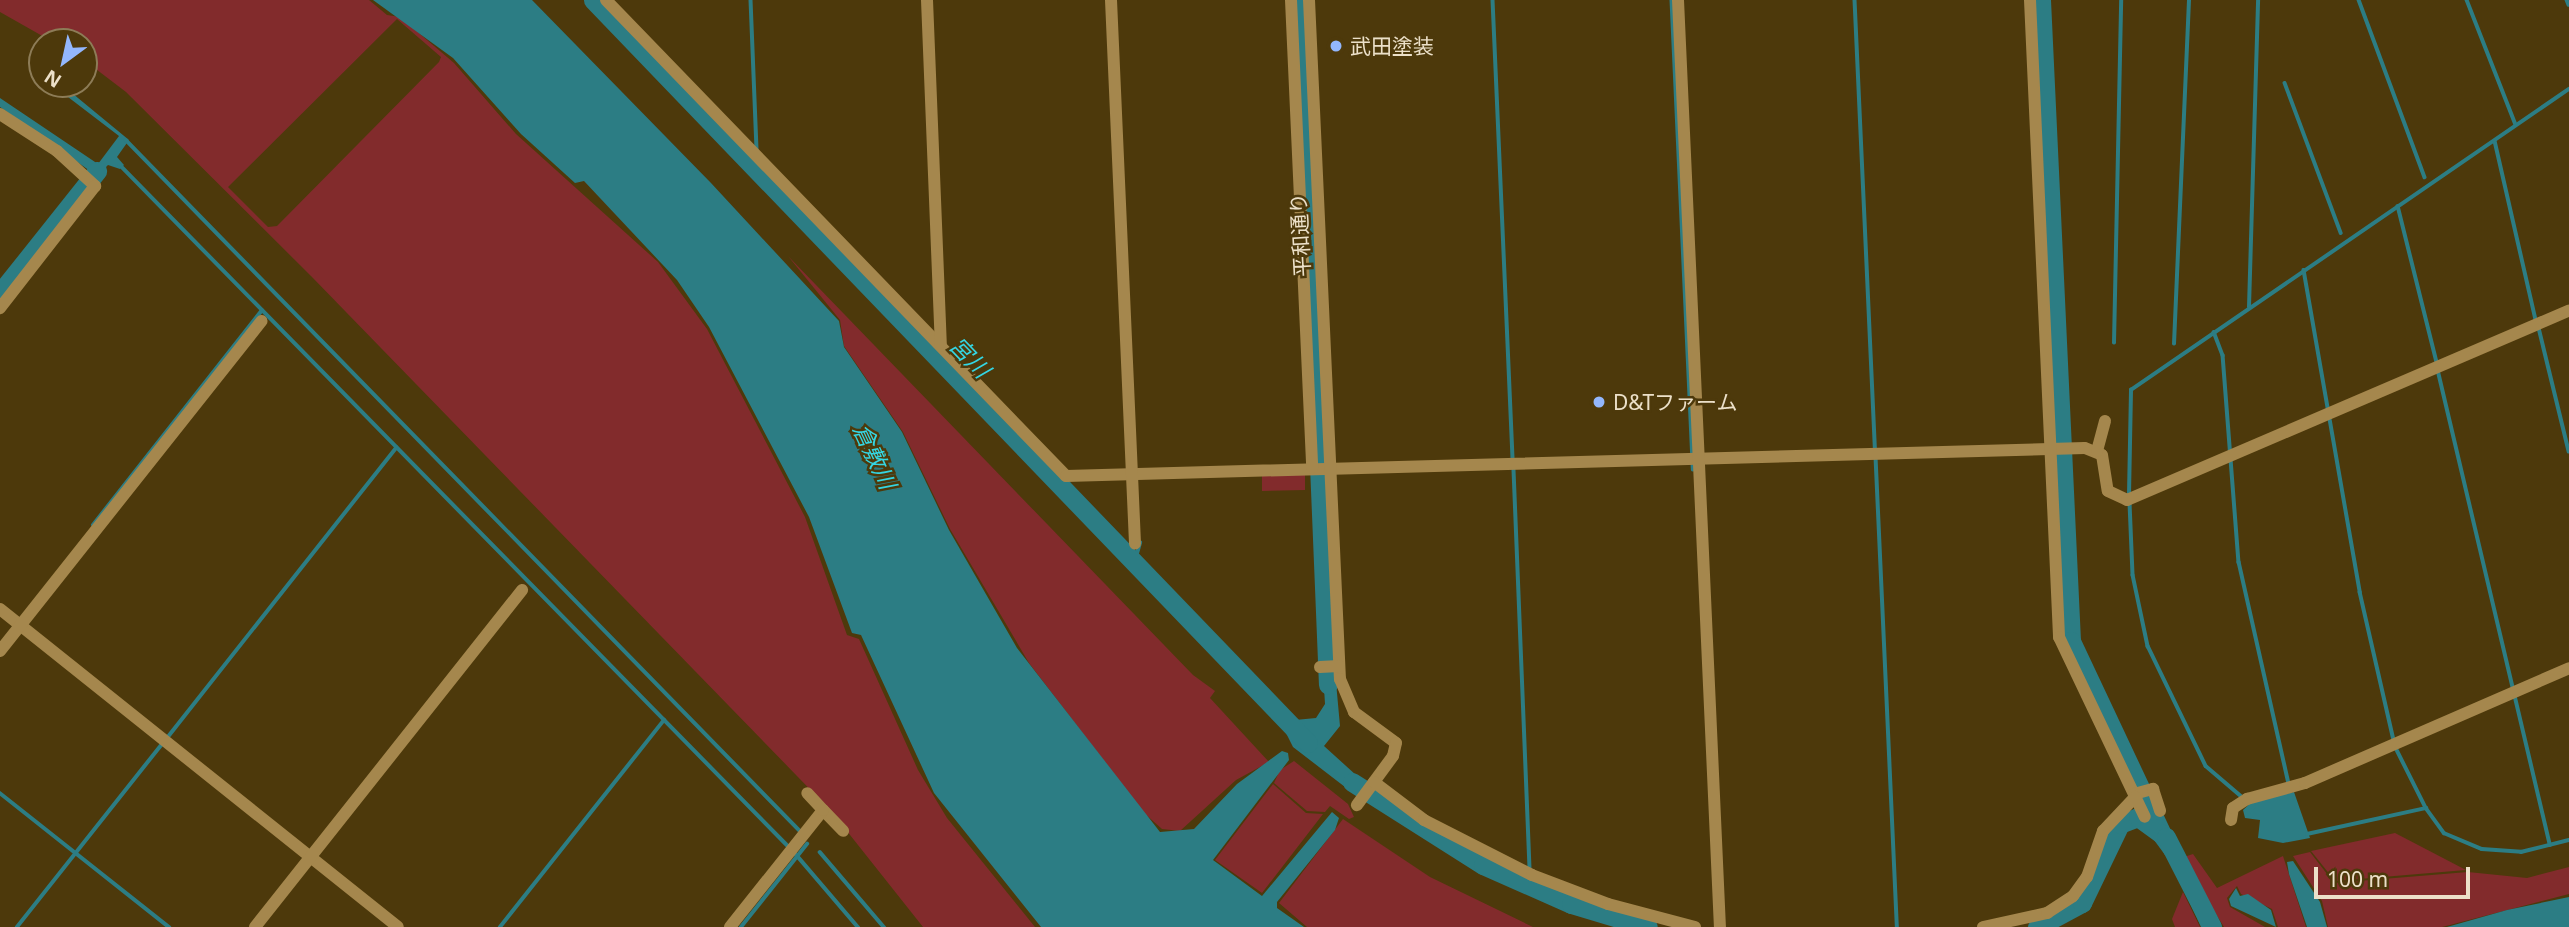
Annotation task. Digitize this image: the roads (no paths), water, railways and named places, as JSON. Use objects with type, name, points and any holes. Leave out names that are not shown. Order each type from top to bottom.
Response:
[{"type":"street","points":[[606,0],[1066,476],[2057,449],[2097,451],[2105,460],[2108,491],[2129,500],[2569,311]]},
{"type":"street","points":[[927,0],[943,349]]},
{"type":"street","points":[[1111,0],[1136,473],[1135,543]]},
{"type":"street","points":[[1291,0],[1321,468],[1337,666],[1350,706],[1396,743],[1358,803]]},
{"type":"street","name":"平和通り","points":[[1309,0],[1321,468]]},
{"type":"street","points":[[1678,0],[1694,458],[1720,927]]},
{"type":"street","points":[[2030,0],[2057,449],[2061,647],[2139,794],[2145,817]]},
{"type":"street","points":[[0,114],[57,151],[90,182],[88,197],[0,307]]},
{"type":"street","points":[[0,651],[17,623],[262,321]]},
{"type":"street","points":[[2097,451],[2105,421]]},
{"type":"street","points":[[255,927],[522,590]]},
{"type":"street","points":[[0,609],[398,927]]},
{"type":"street","points":[[1321,667],[1337,666]]},
{"type":"street","points":[[2231,816],[2244,801],[2290,789],[2395,746],[2569,668]]},
{"type":"street","points":[[1372,784],[1424,820],[1530,874],[1608,904],[1695,927]]},
{"type":"street","points":[[807,793],[843,831]]},
{"type":"street","points":[[2139,794],[2160,811]]},
{"type":"street","points":[[1983,927],[2047,913],[2073,897],[2087,877],[2102,831],[2139,794]]},
{"type":"street","points":[[730,927],[823,810]]},
{"type":"water","name":"倉敷川","points":[[373,0],[532,0],[711,183],[839,321],[844,347],[902,432],[949,530],[1017,648],[1160,832],[1194,829],[1237,784],[1282,751],[1288,753],[1289,760],[1213,860],[1262,896],[1332,812],[1339,818],[1335,830],[1277,902],[1277,908],[1304,927],[1041,927],[934,793],[861,635],[852,633],[809,517],[709,327],[677,280],[584,181],[575,183],[521,134],[453,58]]},
{"type":"water","points":[[0,98],[98,164],[119,136],[69,98],[78,98],[129,140],[117,157],[124,165],[120,169],[108,165],[97,176],[0,107]]},
{"type":"water","points":[[1335,671],[1340,726],[1324,746],[1367,785],[1358,797],[1293,747],[1285,731],[1295,720],[1316,718],[1325,704],[1323,672]]},
{"type":"water","points":[[2294,792],[2310,838],[2283,843],[2258,838],[2260,820],[2245,818],[2243,810],[2253,801]]},
{"type":"water","points":[[2159,813],[2180,844],[2165,855],[2146,829],[2150,818]]},
{"type":"water","points":[[2179,859],[2195,889],[2222,927],[2201,927],[2171,862]]},
{"type":"water","points":[[2293,861],[2320,902],[2327,927],[2307,927],[2289,874],[2287,862]]},
{"type":"water","points":[[2236,888],[2240,896],[2248,894],[2271,910],[2276,927],[2231,906],[2229,899]]},
{"type":"water","points":[[2569,897],[2569,927],[2447,927],[2507,910]]},
{"type":"waterway","name":"宮川","points":[[593,0],[1308,743]]},
{"type":"waterway","points":[[751,0],[757,152]]},
{"type":"waterway","points":[[1300,0],[1328,684]]},
{"type":"waterway","points":[[1493,0],[1513,459]]},
{"type":"waterway","points":[[1672,0],[1693,470]]},
{"type":"waterway","points":[[1855,0],[1875,449]]},
{"type":"waterway","points":[[2041,0],[2071,641],[2161,832]]},
{"type":"waterway","points":[[2114,343],[2121,0]]},
{"type":"waterway","points":[[2174,344],[2189,0]]},
{"type":"waterway","points":[[2249,307],[2258,0]]},
{"type":"waterway","points":[[2359,0],[2425,177]]},
{"type":"waterway","points":[[2467,0],[2516,125]]},
{"type":"waterway","points":[[2567,0],[2569,5]]},
{"type":"waterway","points":[[2285,83],[2341,233]]},
{"type":"waterway","points":[[2129,495],[2131,390],[2569,89]]},
{"type":"waterway","points":[[126,140],[802,833]]},
{"type":"waterway","points":[[2495,141],[2536,320]]},
{"type":"waterway","points":[[120,165],[789,847]]},
{"type":"waterway","points":[[0,293],[97,171]]},
{"type":"waterway","points":[[2398,206],[2437,363]]},
{"type":"waterway","points":[[2304,270],[2360,592],[2394,740]]},
{"type":"waterway","points":[[93,525],[262,310]]},
{"type":"waterway","points":[[2539,328],[2569,451]]},
{"type":"waterway","points":[[2214,332],[2223,355],[2239,562],[2289,783]]},
{"type":"waterway","points":[[2438,370],[2550,845]]},
{"type":"waterway","points":[[167,738],[396,448]]},
{"type":"waterway","points":[[1876,457],[1897,927]]},
{"type":"waterway","points":[[1514,470],[1530,871]]},
{"type":"waterway","points":[[2130,503],[2133,575],[2148,646],[2206,766],[2254,807]]},
{"type":"waterway","points":[[1134,564],[1140,543]]},
{"type":"waterway","points":[[500,927],[664,720]]},
{"type":"waterway","points":[[17,927],[162,744]]},
{"type":"waterway","points":[[2396,748],[2426,808]]},
{"type":"waterway","points":[[1352,782],[1483,865],[1571,904],[1648,927]]},
{"type":"waterway","points":[[0,793],[169,927]]},
{"type":"waterway","points":[[2307,834],[2426,808],[2444,833],[2482,849],[2521,852],[2569,840]]},
{"type":"waterway","points":[[2037,927],[2082,903],[2120,824],[2138,817],[2166,837],[2212,927]]},
{"type":"waterway","points":[[741,927],[807,844]]},
{"type":"waterway","points":[[794,852],[858,927]]},
{"type":"waterway","points":[[820,852],[884,927]]},
{"type":"place","name":"武田塗装","points":[[1336,46]]},
{"type":"place","name":"D&Tファーム","points":[[1599,402]]}]
